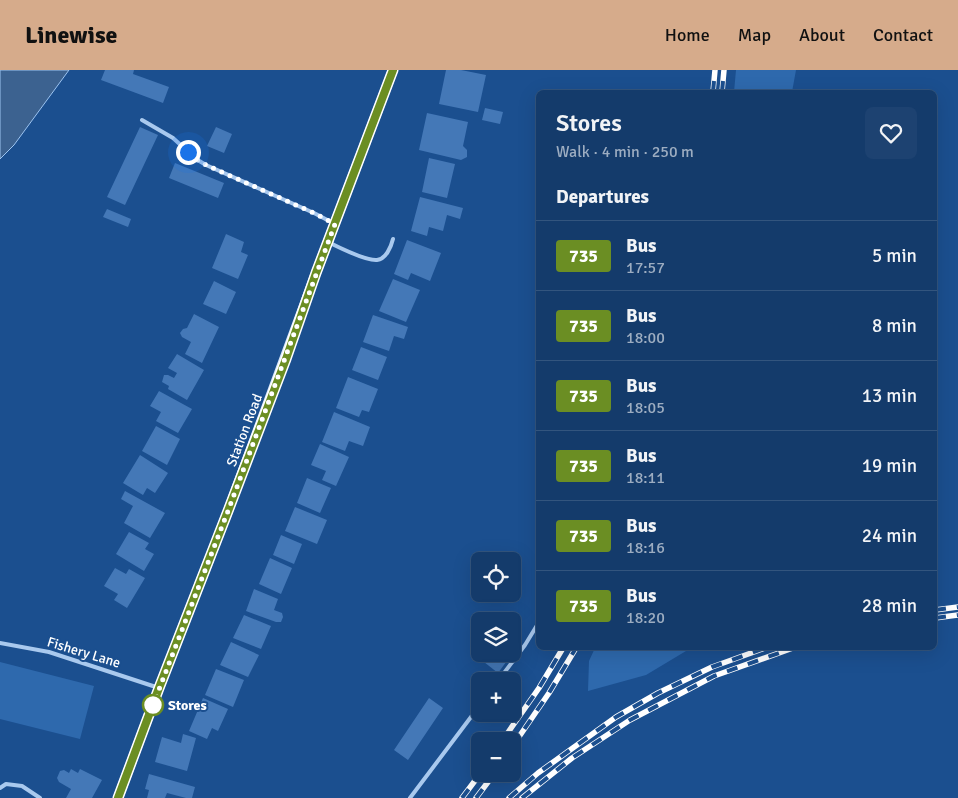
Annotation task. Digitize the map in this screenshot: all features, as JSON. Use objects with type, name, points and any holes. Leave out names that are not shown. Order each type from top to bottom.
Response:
[{"type":"street","name":"Station Road","points":[[118,798],[393,70]]},
{"type":"lane","points":[[142,120],[173,138],[196,159],[206,165],[306,209],[335,224]]},
{"type":"lane","points":[[328,242],[346,251],[377,260],[384,257],[390,249],[393,239]]},
{"type":"lane","points":[[505,672],[526,645],[536,627]]},
{"type":"lane","name":"Fishery Lane","points":[[0,643],[49,652],[159,688]]},
{"type":"lane","points":[[410,798],[471,718]]},
{"type":"lane","points":[[0,788],[6,784],[22,786],[40,798]]},
{"type":"shaded area","points":[[0,70],[69,70],[14,145],[0,159]]},
{"type":"shaded area","points":[[736,70],[796,70],[792,90],[734,90]]},
{"type":"shaded area","points":[[594,650],[688,650],[646,675],[588,691],[589,661]]},
{"type":"shaded area","points":[[0,662],[94,686],[80,739],[0,719]]},
{"type":"building","points":[[105,70],[134,70],[133,74],[169,87],[163,103],[101,80]]},
{"type":"building","points":[[446,70],[461,70],[486,75],[478,112],[439,104]]},
{"type":"building","points":[[485,108],[503,112],[500,124],[482,120]]},
{"type":"building","points":[[427,113],[468,122],[463,146],[467,150],[467,157],[461,160],[419,150]]},
{"type":"building","points":[[140,127],[158,135],[125,205],[107,197]]},
{"type":"building","points":[[216,127],[232,134],[224,153],[207,146]]},
{"type":"building","points":[[429,158],[455,164],[447,198],[422,192]]},
{"type":"building","points":[[175,163],[224,183],[218,198],[169,178]]},
{"type":"building","points":[[420,197],[463,208],[460,219],[447,215],[443,231],[429,227],[427,236],[411,231]]},
{"type":"building","points":[[107,209],[131,219],[128,227],[103,217]]},
{"type":"building","points":[[226,234],[244,242],[241,252],[248,255],[238,279],[212,268]]},
{"type":"building","points":[[407,240],[441,253],[430,281],[411,273],[408,280],[394,274]]},
{"type":"building","points":[[393,279],[420,290],[406,322],[379,311]]},
{"type":"building","points":[[214,281],[236,292],[226,314],[203,304]]},
{"type":"building","points":[[194,314],[219,327],[202,363],[185,354],[191,342],[182,337],[180,333],[183,329],[187,328]]},
{"type":"building","points":[[373,315],[408,327],[404,339],[394,336],[389,351],[363,342]]},
{"type":"building","points":[[361,347],[387,357],[378,380],[352,370]]},
{"type":"building","points":[[177,354],[204,370],[187,400],[168,389],[169,386],[162,382],[164,375],[174,378],[177,373],[168,368]]},
{"type":"building","points":[[348,377],[378,389],[369,412],[362,410],[359,417],[336,408]]},
{"type":"building","points":[[159,391],[192,409],[178,433],[156,421],[161,412],[150,406]]},
{"type":"building","points":[[334,412],[370,427],[363,446],[349,441],[345,451],[322,442]]},
{"type":"building","points":[[156,426],[180,439],[167,465],[142,451]]},
{"type":"building","points":[[320,444],[349,457],[336,486],[322,480],[326,471],[311,465]]},
{"type":"building","points":[[140,455],[168,473],[155,493],[147,488],[143,495],[123,483]]},
{"type":"building","points":[[307,478],[331,488],[320,513],[297,503]]},
{"type":"building","points":[[125,491],[165,513],[150,538],[124,523],[133,506],[121,499]]},
{"type":"building","points":[[295,507],[327,520],[317,544],[285,531]]},
{"type":"building","points":[[129,532],[149,543],[145,549],[154,554],[144,571],[116,554]]},
{"type":"building","points":[[281,535],[302,544],[294,564],[273,555]]},
{"type":"building","points":[[270,558],[292,568],[281,594],[259,584]]},
{"type":"building","points":[[115,568],[126,574],[129,569],[145,578],[127,608],[114,600],[118,594],[104,586]]},
{"type":"building","points":[[254,589],[278,599],[274,610],[282,613],[281,622],[246,611]]},
{"type":"building","points":[[244,615],[271,626],[261,649],[233,638]]},
{"type":"building","points":[[231,642],[259,655],[248,677],[220,665]]},
{"type":"building","points":[[484,662],[506,662],[497,672]]},
{"type":"building","points":[[216,669],[244,680],[233,707],[205,695]]},
{"type":"building","points":[[203,698],[228,709],[218,731],[212,728],[207,739],[189,731]]},
{"type":"building","points":[[429,698],[443,708],[408,760],[394,750]]},
{"type":"building","points":[[183,734],[196,738],[187,771],[155,762],[162,737],[181,743]]},
{"type":"building","points":[[71,769],[78,773],[80,769],[102,780],[92,798],[66,798],[71,789],[59,782],[57,778],[60,771],[64,770],[69,773]]},
{"type":"building","points":[[149,774],[195,787],[192,798],[167,793],[165,798],[147,798],[149,790],[145,789]]},
{"type":"railway","points":[[713,90],[715,70]]},
{"type":"railway","points":[[722,90],[724,70]]},
{"type":"railway","points":[[937,610],[958,607]]},
{"type":"railway","points":[[937,618],[958,615]]},
{"type":"railway","points":[[508,732],[539,688],[562,650]]},
{"type":"railway","points":[[521,734],[549,693],[575,650]]},
{"type":"railway","points":[[509,798],[538,773],[616,717],[658,693],[712,667],[759,650]]},
{"type":"railway","points":[[522,798],[572,758],[630,720],[714,676],[787,650]]},
{"type":"railway","points":[[462,798],[474,782]]},
{"type":"railway","points":[[476,798],[488,782]]},
{"type":"bus line","name":"735","points":[[118,798],[286,359],[316,273],[393,70]]},
{"type":"place","name":"Stores","points":[[153,705]]},
{"type":"route","points":[[153,705],[286,359],[335,224],[277,196],[218,171],[196,159],[188,152]]}]
